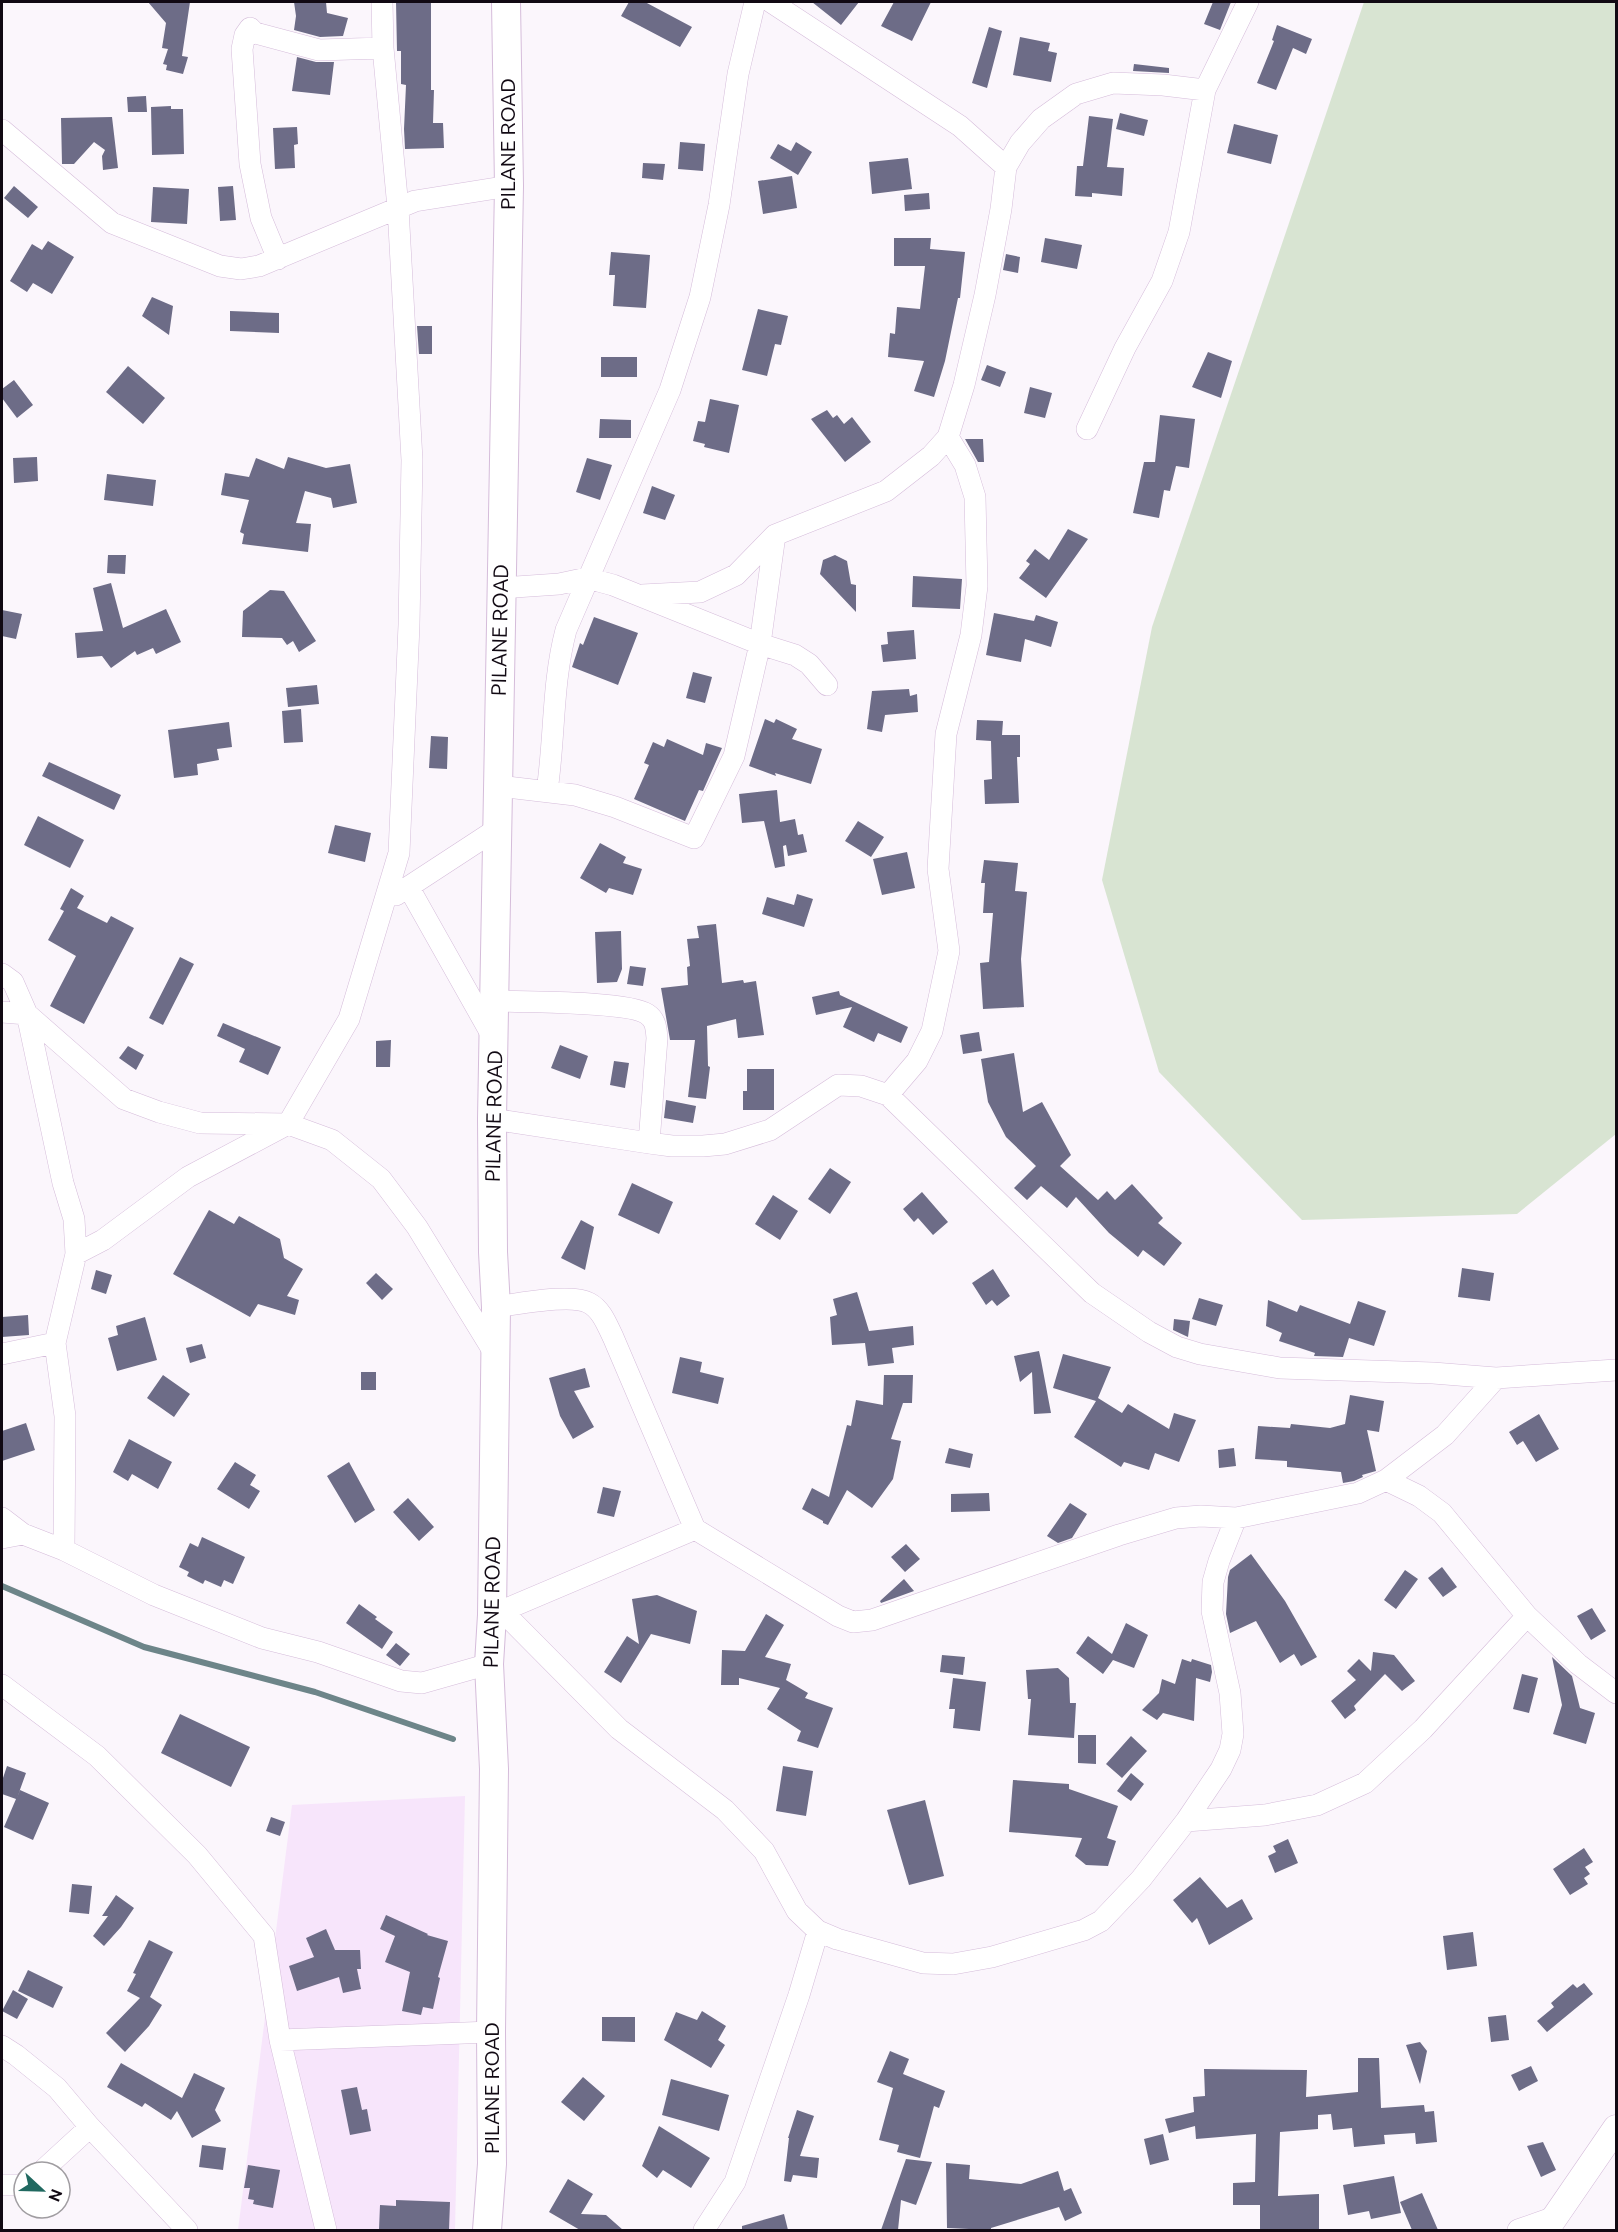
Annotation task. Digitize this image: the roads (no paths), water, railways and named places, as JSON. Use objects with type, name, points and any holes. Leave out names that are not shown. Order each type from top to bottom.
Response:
[{"type":"main road","name":"PILANE ROAD","points":[[487,2230],[492,2164],[494,1769],[489,1664],[497,1613],[496,1307],[493,1252],[492,1119],[509,186],[506,2]]},
{"type":"street","points":[[76,1254],[103,1240],[188,1177],[288,1124],[349,1019],[399,853],[409,625],[412,472],[398,208],[383,48],[382,2]]},
{"type":"street","points":[[547,791],[559,656],[566,630],[587,578],[601,552],[634,469],[670,390],[700,297],[719,205],[738,74],[755,2]]},
{"type":"street","points":[[771,2],[960,126],[1006,167]]},
{"type":"street","points":[[1087,429],[1125,348],[1162,281],[1179,232],[1205,90],[1248,2]]},
{"type":"street","points":[[278,259],[261,218],[250,164],[242,49],[245,35],[249,28],[255,33],[319,50],[383,48]]},
{"type":"street","points":[[642,595],[700,592],[736,575],[775,535],[886,490],[932,456],[948,437],[964,385],[986,295],[1006,167],[1020,143],[1041,119],[1076,94],[1113,83],[1205,90]]},
{"type":"street","points":[[2,130],[112,223],[220,266],[241,269],[259,266],[278,259],[415,201],[509,186]]},
{"type":"street","points":[[888,1095],[917,1061],[932,1031],[949,951],[938,869],[946,734],[971,635],[977,586],[975,497],[965,465],[948,437]]},
{"type":"street","points":[[498,786],[575,795],[615,807],[694,838],[734,756],[760,644],[775,535]]},
{"type":"street","points":[[501,588],[559,584],[587,578],[642,595],[760,644],[795,655],[809,664],[827,684]]},
{"type":"street","points":[[386,901],[497,828]]},
{"type":"street","points":[[409,888],[494,1040]]},
{"type":"street","points":[[2,974],[13,982],[27,1014],[63,1183],[74,1219],[76,1254],[55,1343],[65,1416],[64,1550]]},
{"type":"street","points":[[495,1001],[627,1007],[649,1014],[656,1023],[657,1038],[649,1143]]},
{"type":"street","points":[[2,1012],[27,1014],[124,1098],[159,1112],[200,1123],[288,1124],[332,1140],[381,1179],[417,1227],[495,1354]]},
{"type":"street","points":[[492,1119],[672,1146],[725,1144],[770,1130],[838,1085],[861,1086],[888,1095],[1092,1293],[1149,1332],[1177,1347],[1200,1354],[1280,1368],[1433,1373],[1496,1378],[1617,1370]]},
{"type":"street","points":[[496,1307],[574,1298],[590,1303],[603,1316],[694,1529],[838,1616],[853,1622],[872,1620],[1119,1535],[1176,1518],[1201,1516],[1236,1518],[1358,1493],[1386,1480],[1445,1435],[1496,1378]]},
{"type":"street","points":[[2,1354],[55,1343]]},
{"type":"street","points":[[1386,1480],[1419,1496],[1442,1513],[1527,1616],[1578,1664],[1617,1693]]},
{"type":"street","points":[[2,1518],[23,1534],[64,1550],[154,1595],[262,1638],[318,1652],[401,1681],[422,1683],[489,1664]]},
{"type":"street","points":[[694,1529],[497,1613],[619,1729],[725,1810],[764,1851],[797,1911],[818,1931],[837,1939],[923,1963],[953,1964],[992,1957],[1084,1930],[1101,1921],[1141,1879],[1186,1821],[1221,1768],[1230,1750],[1233,1734],[1230,1693],[1212,1611],[1213,1582],[1236,1518]]},
{"type":"street","points":[[2,1538],[23,1534]]},
{"type":"street","points":[[1186,1821],[1265,1815],[1317,1805],[1365,1783],[1423,1729],[1527,1616]]},
{"type":"street","points":[[2,1685],[97,1756],[197,1855],[264,1936],[280,2040],[326,2230]]},
{"type":"street","points":[[704,2230],[735,2182],[799,1995],[818,1931]]},
{"type":"street","points":[[280,2040],[491,2032]]},
{"type":"street","points":[[2,2046],[57,2088],[90,2127],[188,2230]]},
{"type":"street","points":[[54,2160],[90,2127]]},
{"type":"street","points":[[1518,2230],[1550,2224],[1617,2128]]},
{"type":"waterway","points":[[2,1586],[144,1647],[315,1692],[453,1739]]}]
